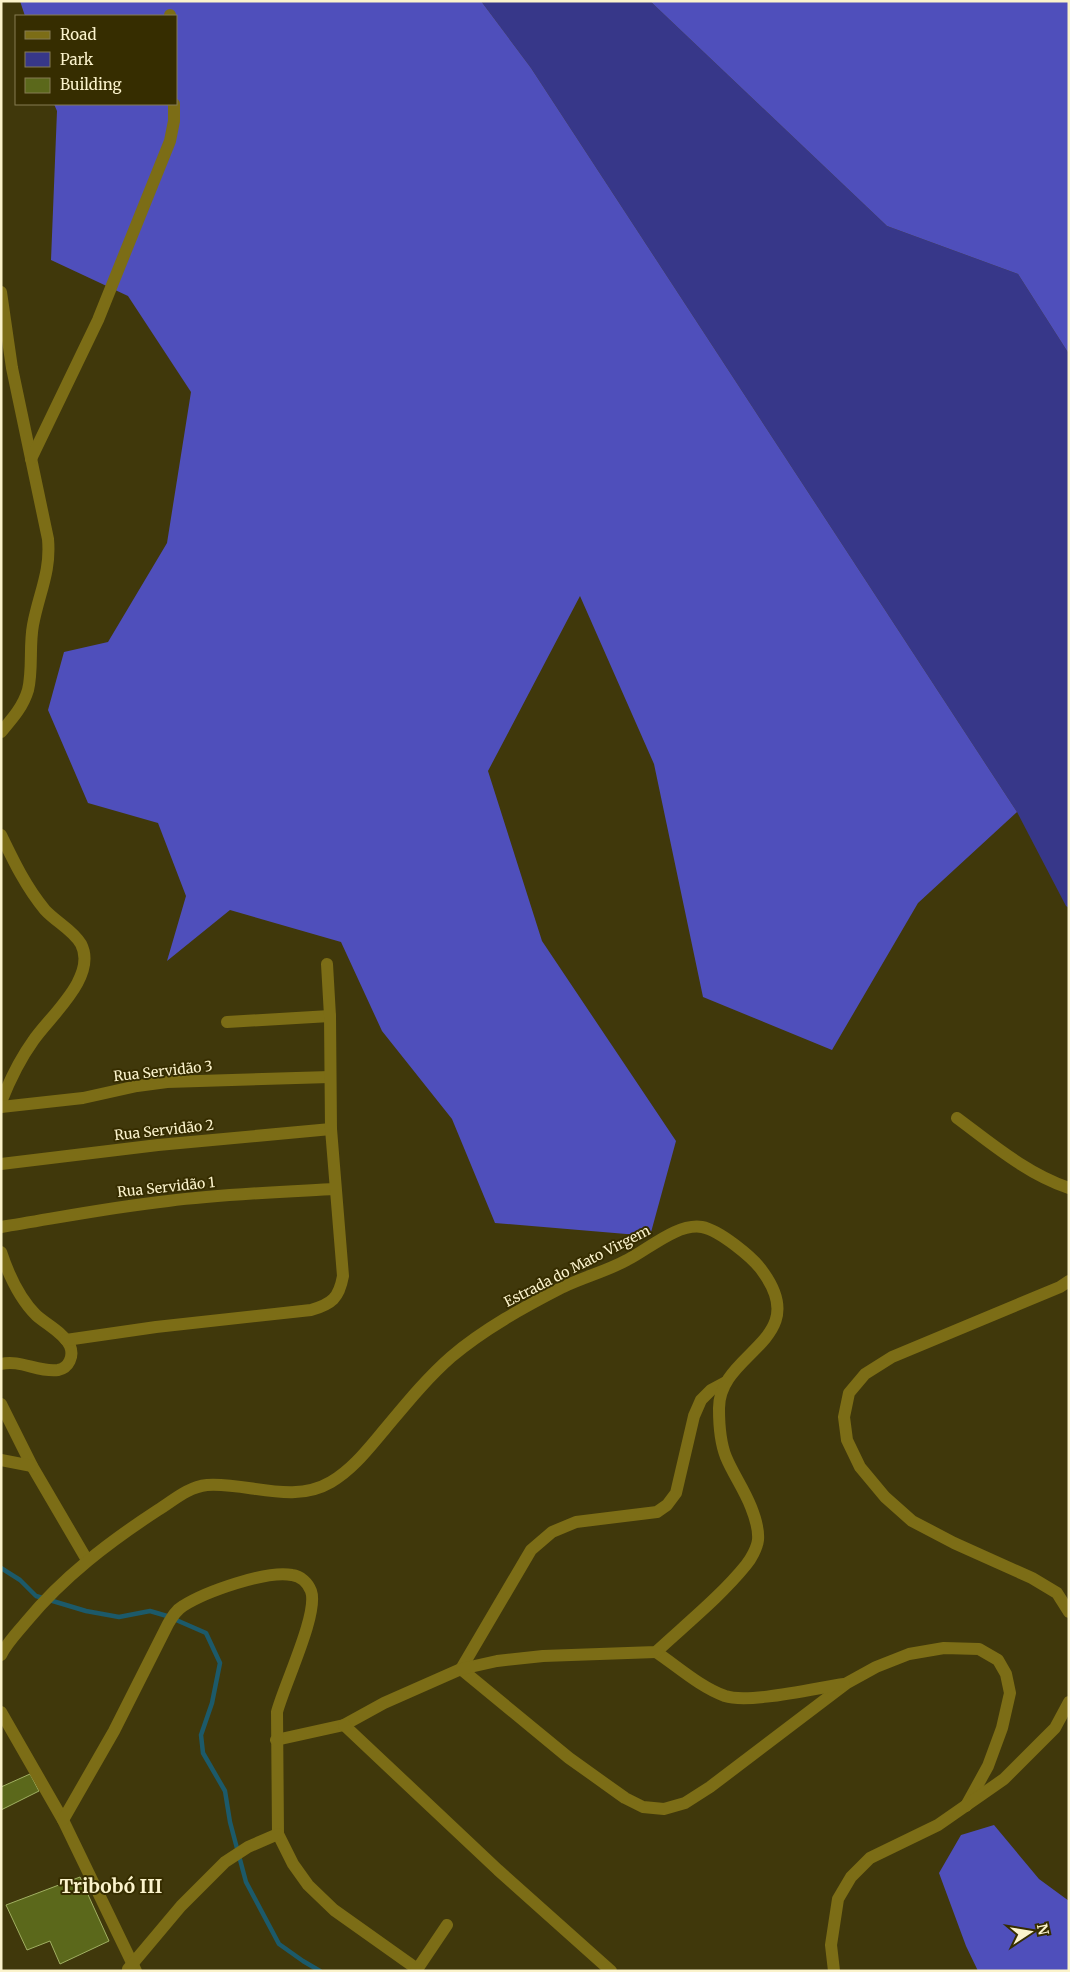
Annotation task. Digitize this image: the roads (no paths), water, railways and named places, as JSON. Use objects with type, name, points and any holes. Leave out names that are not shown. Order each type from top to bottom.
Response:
[{"type":"street","points":[[31,459],[98,320],[170,142],[174,121],[174,105]]},
{"type":"street","points":[[1,292],[12,368],[50,556],[32,626],[28,690],[21,708],[1,732]]},
{"type":"street","points":[[1,835],[21,878],[46,911],[81,944],[85,958],[83,971],[77,984],[44,1029],[33,1040],[6,1089],[1,1102]]},
{"type":"street","points":[[66,1340],[147,1328],[311,1310],[325,1306],[335,1298],[341,1288],[343,1276],[331,1129],[330,1016],[327,964]]},
{"type":"street","points":[[227,1022],[330,1016]]},
{"type":"street","name":"Rua Servidão 3","points":[[1,1107],[84,1098],[137,1086],[168,1082],[330,1076]]},
{"type":"street","points":[[957,1118],[1028,1170],[1069,1188]]},
{"type":"street","name":"Rua Servidão 2","points":[[1,1164],[158,1145],[331,1129]]},
{"type":"street","name":"Rua Servidão 1","points":[[1,1227],[169,1200],[336,1189]]},
{"type":"street","name":"Estrada do Mato Virgem","points":[[3,1649],[54,1590],[87,1560],[131,1527],[188,1490],[198,1487],[221,1486],[281,1493],[306,1491],[327,1485],[350,1470],[418,1390],[452,1357],[506,1318],[564,1287],[623,1263],[674,1232],[704,1227],[726,1238],[762,1270],[776,1295],[778,1314],[769,1336],[726,1382]]},
{"type":"street","points":[[1,1252],[20,1293],[35,1314],[66,1340],[71,1348],[71,1358],[67,1366],[60,1370],[15,1363],[1,1364]]},
{"type":"street","points":[[1069,1281],[1060,1287],[892,1357],[865,1374],[849,1393],[844,1417],[847,1440],[860,1467],[885,1497],[912,1521],[954,1543],[1032,1578],[1056,1594],[1069,1612]]},
{"type":"street","points":[[656,1652],[749,1563],[758,1542],[757,1523],[751,1506],[724,1455],[719,1402],[726,1382]]},
{"type":"street","points":[[461,1669],[531,1550],[552,1532],[576,1522],[657,1512],[667,1505],[676,1493],[694,1416],[701,1400],[710,1390],[726,1382]]},
{"type":"street","points":[[1,1404],[32,1466],[87,1560]]},
{"type":"street","points":[[1,1460],[32,1466]]},
{"type":"street","points":[[63,1820],[114,1730],[168,1624],[177,1611],[198,1598],[264,1576],[294,1575],[305,1580],[312,1592],[313,1606],[309,1623],[282,1693],[277,1712],[278,1834],[293,1864],[314,1891],[334,1910],[416,1970],[447,1925]]},
{"type":"street","points":[[461,1669],[569,1758],[625,1798],[643,1807],[664,1809],[686,1803],[710,1787],[847,1683],[876,1667],[910,1654],[944,1648],[978,1649],[998,1660],[1006,1674],[1010,1693],[1002,1728],[988,1766],[966,1806]]},
{"type":"street","points":[[276,1740],[344,1725],[391,1699],[461,1669],[497,1661],[543,1656],[656,1652],[708,1687],[724,1696],[738,1699],[847,1683]]},
{"type":"street","points":[[834,1971],[831,1945],[838,1899],[851,1877],[870,1858],[938,1825],[1004,1780],[1055,1728],[1069,1702]]},
{"type":"street","points":[[1,1712],[63,1820],[132,1968],[181,1906],[225,1862],[248,1847],[278,1834]]},
{"type":"street","points":[[344,1725],[498,1870],[611,1971]]},
{"type":"waterway","points":[[1,1568],[20,1580],[36,1596],[86,1611],[119,1617],[150,1611],[167,1616],[206,1633],[220,1663],[212,1703],[201,1735],[203,1753],[225,1791],[230,1822],[246,1882],[279,1944],[320,1971]]},
{"type":"district","name":"Tribobó III","points":[[111,1886]]}]
